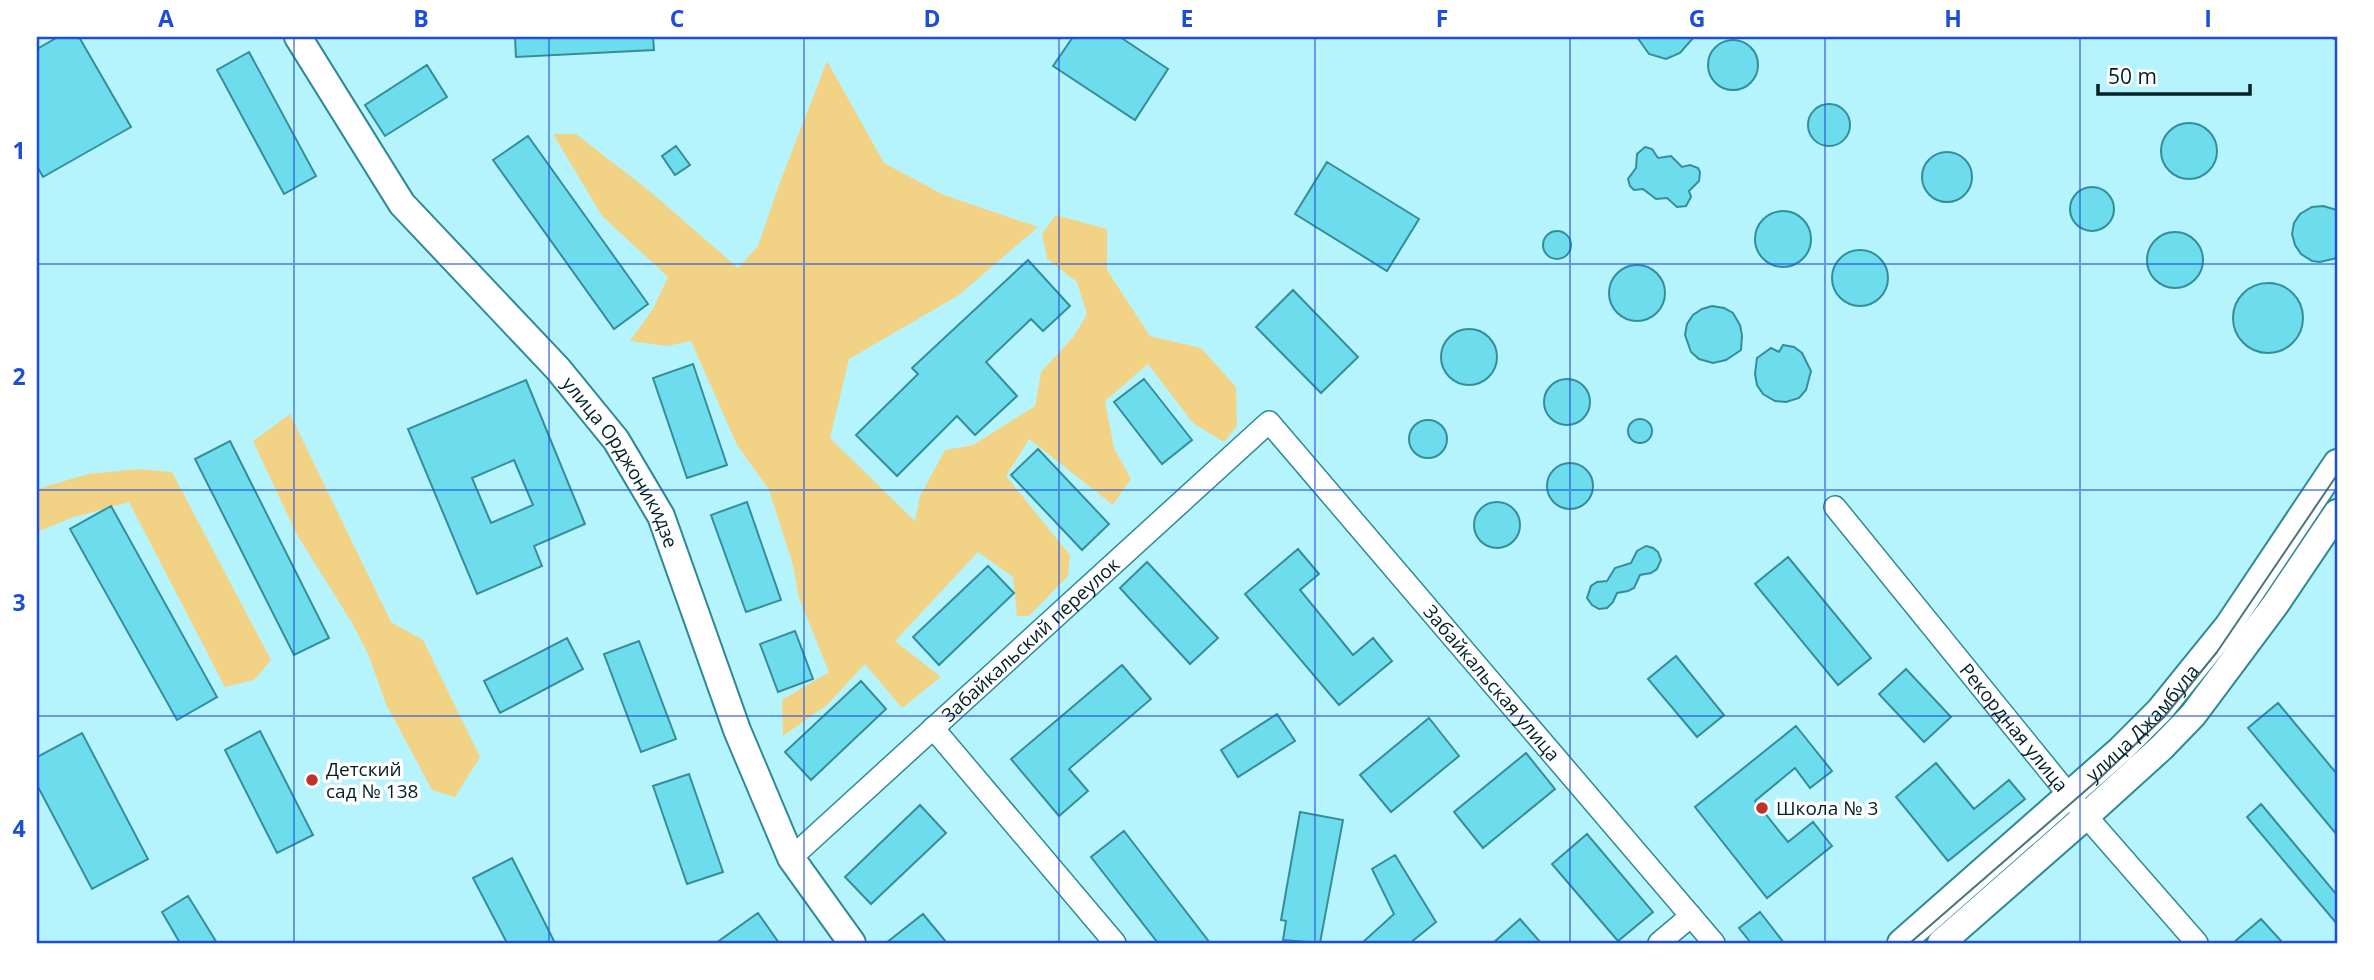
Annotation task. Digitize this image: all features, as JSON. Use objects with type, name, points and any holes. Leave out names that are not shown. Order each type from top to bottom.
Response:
[{"type":"street","name":"улица Орджоникидзе","points":[[298,37],[402,204],[558,369],[616,440],[661,516],[737,730],[791,858],[852,943]]},
{"type":"street","name":"Забайкальский переулок","points":[[791,858],[1269,422]]},
{"type":"street","name":"Забайкальская улица","points":[[1269,422],[1714,943]]},
{"type":"street","name":"улица Джамбула","points":[[1901,943],[2144,726],[2228,626],[2337,463]]},
{"type":"street","name":"Рекордная улица","points":[[1835,507],[2087,816],[2196,943]]},
{"type":"street","name":"улица Джамбула","points":[[1941,943],[2087,816],[2193,715],[2267,616],[2337,513]]},
{"type":"street","points":[[933,728],[1115,943]]},
{"type":"street","points":[[1659,943],[1691,916]]},
{"type":"shaded area","points":[[827,61],[884,163],[944,195],[1038,227],[959,295],[849,359],[830,438],[915,521],[920,496],[945,450],[973,445],[1035,406],[1041,372],[1074,336],[1087,314],[1077,282],[1047,259],[1042,234],[1056,215],[1107,229],[1107,270],[1150,336],[1201,348],[1236,387],[1237,426],[1224,442],[1193,423],[1148,364],[1105,401],[1114,448],[1131,479],[1113,505],[1029,439],[1006,476],[1070,555],[1068,576],[1029,616],[1017,616],[1013,577],[978,552],[895,641],[941,677],[902,708],[865,664],[827,705],[783,736],[782,700],[829,672],[799,598],[793,565],[769,490],[737,445],[691,341],[667,346],[630,341],[653,309],[668,277],[602,216],[553,134],[576,134],[652,193],[738,268],[758,246]]},
{"type":"shaded area","points":[[290,414],[391,622],[423,640],[480,757],[455,797],[432,790],[386,704],[368,654],[352,623],[296,533],[253,441]]},
{"type":"shaded area","points":[[138,469],[172,472],[271,660],[254,680],[225,687],[129,502],[71,518],[37,532],[37,489],[88,474]]},
{"type":"building","points":[[58,37],[79,37],[131,127],[43,177],[37,166],[37,49]]},
{"type":"building","points":[[515,37],[653,37],[654,50],[516,57]]},
{"type":"building","points":[[1073,37],[1120,37],[1168,69],[1135,120],[1053,66]]},
{"type":"building","points":[[1637,37],[1694,37],[1680,53],[1666,59],[1649,54]]},
{"type":"building","points":[[1733,40],[1751,47],[1758,65],[1751,83],[1733,90],[1715,83],[1708,65],[1715,47]]},
{"type":"building","points":[[249,52],[316,176],[284,194],[217,70]]},
{"type":"building","points":[[427,65],[447,97],[385,136],[365,105]]},
{"type":"building","points":[[1829,104],[1844,110],[1850,125],[1844,140],[1829,146],[1814,140],[1808,125],[1814,110]]},
{"type":"building","points":[[2183,123],[2195,123],[2205,127],[2213,135],[2217,151],[2213,167],[2205,175],[2195,179],[2183,179],[2173,175],[2165,167],[2161,157],[2161,145],[2165,135],[2173,127]]},
{"type":"building","points":[[528,136],[648,304],[614,329],[493,160]]},
{"type":"building","points":[[676,146],[690,165],[675,175],[662,156]]},
{"type":"building","points":[[1645,147],[1652,149],[1658,158],[1671,156],[1682,167],[1690,165],[1698,168],[1699,181],[1689,191],[1691,197],[1686,206],[1677,207],[1667,198],[1656,199],[1643,189],[1634,190],[1630,186],[1628,179],[1636,168],[1637,154]]},
{"type":"building","points":[[1947,152],[1964,160],[1972,177],[1964,194],[1947,202],[1930,194],[1922,177],[1930,160]]},
{"type":"building","points":[[1327,162],[1419,219],[1387,271],[1295,214]]},
{"type":"building","points":[[2092,187],[2108,193],[2114,209],[2108,225],[2092,231],[2076,225],[2070,209],[2076,193]]},
{"type":"building","points":[[2323,206],[2337,210],[2337,258],[2312,261],[2301,254],[2295,245],[2292,234],[2294,223],[2300,214],[2312,207]]},
{"type":"building","points":[[1777,211],[1789,211],[1799,215],[1807,223],[1811,239],[1807,255],[1799,263],[1789,267],[1777,267],[1767,263],[1759,255],[1755,245],[1755,233],[1759,223],[1767,215]]},
{"type":"building","points":[[1557,231],[1567,235],[1571,245],[1567,255],[1557,259],[1547,255],[1543,245],[1547,235]]},
{"type":"building","points":[[2169,232],[2181,232],[2191,236],[2199,244],[2203,260],[2199,276],[2191,284],[2181,288],[2169,288],[2159,284],[2151,276],[2147,266],[2147,254],[2151,244],[2159,236]]},
{"type":"building","points":[[1854,250],[1866,250],[1876,254],[1884,262],[1888,278],[1884,294],[1876,302],[1866,306],[1854,306],[1844,302],[1836,294],[1832,284],[1832,272],[1836,262],[1844,254]]},
{"type":"building","points":[[1028,260],[1070,306],[1043,331],[1031,319],[986,362],[1017,396],[975,435],[957,416],[897,476],[856,435],[918,374],[912,368]]},
{"type":"building","points":[[1631,265],[1643,265],[1653,269],[1661,277],[1665,293],[1661,309],[1653,317],[1643,321],[1631,321],[1621,317],[1613,309],[1609,299],[1609,287],[1613,277],[1621,269]]},
{"type":"building","points":[[2268,283],[2293,293],[2303,318],[2293,343],[2268,353],[2243,343],[2233,318],[2243,293]]},
{"type":"building","points":[[1293,290],[1358,357],[1321,393],[1256,327]]},
{"type":"building","points":[[1712,306],[1733,313],[1742,335],[1741,350],[1726,360],[1713,363],[1699,359],[1691,352],[1685,335],[1687,324],[1693,315]]},
{"type":"building","points":[[1463,329],[1475,329],[1485,333],[1493,341],[1497,357],[1493,373],[1485,381],[1475,385],[1463,385],[1453,381],[1445,373],[1441,363],[1441,351],[1445,341],[1453,333]]},
{"type":"building","points":[[1783,345],[1794,347],[1802,353],[1811,371],[1806,390],[1799,398],[1786,402],[1775,401],[1763,394],[1757,385],[1755,374],[1757,358],[1771,348],[1779,352]]},
{"type":"building","points":[[693,364],[727,465],[687,478],[653,378]]},
{"type":"building","points":[[1144,379],[1192,440],[1162,464],[1114,402]]},
{"type":"building","points":[[1567,379],[1583,386],[1590,402],[1583,418],[1567,425],[1551,418],[1544,402],[1551,386]]},
{"type":"building","points":[[526,380],[585,524],[534,546],[542,566],[477,594],[408,429]],"holes":[[[514,460],[533,505],[491,523],[472,478]]]},
{"type":"building","points":[[1640,419],[1649,422],[1652,431],[1649,440],[1640,443],[1631,440],[1628,431],[1631,422]]},
{"type":"building","points":[[1428,420],[1441,426],[1447,439],[1441,452],[1428,458],[1415,452],[1409,439],[1415,426]]},
{"type":"building","points":[[230,441],[329,638],[294,655],[195,459]]},
{"type":"building","points":[[1038,449],[1109,524],[1082,550],[1011,475]]},
{"type":"building","points":[[1570,463],[1586,470],[1593,486],[1586,502],[1570,509],[1554,502],[1547,486],[1554,470]]},
{"type":"building","points":[[747,502],[781,600],[746,612],[711,515]]},
{"type":"building","points":[[1497,502],[1513,509],[1520,525],[1513,541],[1497,548],[1481,541],[1474,525],[1481,509]]},
{"type":"building","points":[[111,506],[217,697],[177,720],[70,529]]},
{"type":"building","points":[[1646,546],[1658,552],[1661,560],[1657,569],[1640,575],[1634,588],[1617,593],[1607,608],[1599,609],[1592,605],[1587,598],[1591,586],[1607,581],[1615,568],[1631,563],[1637,551]]},
{"type":"building","points":[[1298,549],[1319,574],[1300,590],[1353,655],[1373,638],[1392,661],[1339,705],[1245,594]]},
{"type":"building","points":[[1788,557],[1871,658],[1838,685],[1755,584]]},
{"type":"building","points":[[1147,562],[1218,638],[1190,664],[1120,588]]},
{"type":"building","points":[[988,566],[1014,593],[939,665],[913,637]]},
{"type":"building","points":[[795,631],[813,679],[778,692],[760,644]]},
{"type":"building","points":[[567,638],[583,669],[500,713],[484,681]]},
{"type":"building","points":[[639,641],[676,739],[641,752],[604,654]]},
{"type":"building","points":[[1676,656],[1724,715],[1697,737],[1648,679]]},
{"type":"building","points":[[1122,665],[1151,699],[1069,769],[1088,791],[1059,816],[1011,759]]},
{"type":"building","points":[[1906,669],[1951,717],[1924,742],[1879,694]]},
{"type":"building","points":[[861,681],[886,709],[811,780],[785,752]]},
{"type":"building","points":[[2278,703],[2337,774],[2337,835],[2248,728]]},
{"type":"building","points":[[1277,714],[1295,741],[1238,777],[1221,750]]},
{"type":"building","points":[[1429,718],[1459,756],[1391,812],[1360,775]]},
{"type":"building","points":[[1796,726],[1832,771],[1810,788],[1795,768],[1755,801],[1788,842],[1813,822],[1832,846],[1767,898],[1695,807]]},
{"type":"building","points":[[260,731],[313,835],[277,853],[225,750]]},
{"type":"building","points":[[82,733],[148,859],[92,889],[37,785],[37,757]]},
{"type":"building","points":[[1526,753],[1555,789],[1483,848],[1454,812]]},
{"type":"building","points":[[1936,763],[1974,809],[2009,780],[2025,799],[1948,861],[1896,797]]},
{"type":"building","points":[[689,774],[723,872],[687,884],[653,786]]},
{"type":"building","points":[[2261,804],[2337,895],[2337,924],[2247,817]]},
{"type":"building","points":[[920,805],[946,833],[871,904],[845,877]]},
{"type":"building","points":[[1300,812],[1343,820],[1320,943],[1283,940],[1286,921],[1281,920]]},
{"type":"building","points":[[1124,831],[1210,943],[1158,943],[1091,857]]},
{"type":"building","points":[[1587,834],[1653,912],[1618,941],[1552,864]]},
{"type":"building","points":[[1395,855],[1436,922],[1410,943],[1362,943],[1394,914],[1372,869]]},
{"type":"building","points":[[512,858],[555,943],[507,943],[473,878]]},
{"type":"building","points":[[188,896],[217,943],[180,943],[162,912]]},
{"type":"building","points":[[1760,912],[1784,943],[1751,943],[1739,928]]},
{"type":"building","points":[[758,913],[779,943],[716,943]]},
{"type":"building","points":[[923,914],[947,943],[886,943]]},
{"type":"building","points":[[1520,919],[1541,943],[1493,943]]},
{"type":"building","points":[[2261,919],[2283,943],[2233,943]]},
{"type":"tram line","points":[[1910,943],[2100,778],[2164,717],[2217,652],[2337,475]]},
{"type":"place","name":"Детский сад № 138","points":[[312,780]]},
{"type":"place","name":"Школа № 3","points":[[1762,808]]}]
